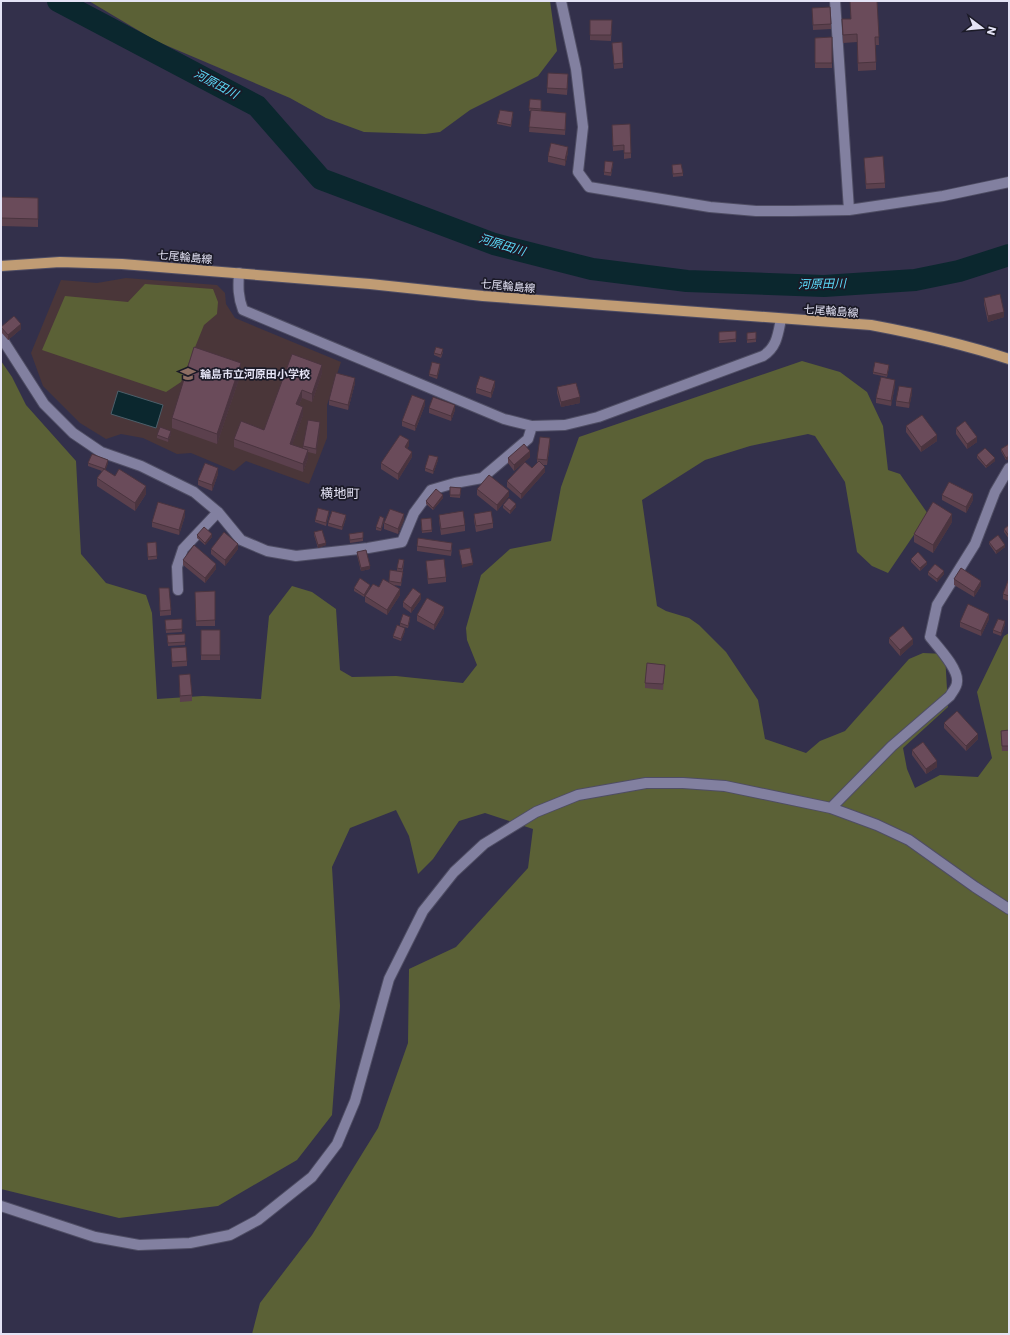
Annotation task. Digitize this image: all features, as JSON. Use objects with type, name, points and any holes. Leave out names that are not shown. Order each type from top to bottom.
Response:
[{"type":"main road","name":"七尾輪島線","points":[[1,266],[60,262],[122,264],[370,284],[483,296],[871,325],[926,335],[963,344],[1009,359]]},
{"type":"street","points":[[561,1],[576,69],[583,127],[578,172],[589,186],[756,212],[849,210],[942,196],[1009,182]]},
{"type":"street","points":[[835,1],[849,210]]},
{"type":"street","points":[[239,273],[238,291],[243,310],[504,419],[532,426],[565,425],[598,417],[763,356],[770,352],[777,340],[780,319]]},
{"type":"street","points":[[1,337],[44,404],[73,433],[101,452],[141,466],[194,492],[218,512],[241,540],[267,552],[296,556],[368,548],[402,542],[414,513],[431,490],[455,483],[482,478],[528,439],[532,426]]},
{"type":"street","points":[[831,808],[892,746],[950,696],[956,686],[958,680],[956,672],[930,637],[937,605],[975,544],[995,492],[1009,468]]},
{"type":"street","points":[[178,590],[177,567],[182,550],[218,512]]},
{"type":"street","points":[[1,1206],[95,1237],[139,1245],[190,1243],[230,1235],[258,1220],[312,1177],[337,1144],[355,1101],[389,979],[423,912],[454,872],[484,844],[536,812],[578,795],[646,783],[725,786],[831,808],[877,825],[909,840],[975,888],[1009,909]]},
{"type":"shaded area","name":"輪島市立河原田小学校","points":[[126,278],[217,285],[225,293],[226,304],[235,318],[341,362],[327,405],[327,438],[309,484],[246,461],[234,471],[191,453],[177,454],[143,438],[121,434],[106,439],[80,423],[43,386],[31,353],[61,280],[97,283]]},
{"type":"shaded area","points":[[118,391],[163,405],[156,428],[111,414]]},
{"type":"green space","points":[[89,1],[550,1],[557,51],[538,76],[470,110],[440,132],[425,134],[364,132],[326,118],[290,98],[156,41]]},
{"type":"green space","points":[[145,284],[213,289],[218,302],[217,314],[204,325],[181,382],[166,392],[42,350],[65,296],[128,302]]},
{"type":"green space","points":[[1,361],[12,377],[26,405],[76,461],[81,554],[106,583],[146,595],[152,613],[157,699],[203,696],[261,699],[269,616],[292,586],[312,592],[336,609],[340,670],[352,677],[396,676],[463,683],[477,665],[467,640],[466,628],[481,575],[510,549],[551,541],[561,487],[579,437],[802,361],[840,372],[867,392],[883,426],[888,470],[900,474],[928,514],[888,573],[872,566],[857,552],[845,482],[815,436],[808,434],[750,446],[705,460],[642,500],[657,606],[666,611],[689,618],[699,625],[726,652],[758,700],[765,739],[806,753],[820,741],[845,731],[909,659],[923,653],[945,654],[948,707],[903,748],[907,769],[915,788],[940,775],[978,777],[992,758],[977,692],[1004,636],[1009,633],[1009,1334],[252,1334],[260,1303],[312,1235],[378,1128],[408,1043],[409,969],[456,947],[528,868],[533,829],[485,813],[459,821],[433,859],[418,874],[409,836],[396,810],[350,828],[332,867],[340,1006],[332,1115],[297,1160],[218,1206],[119,1218],[1,1189]]},
{"type":"building","points":[[850,1],[877,1],[879,37],[875,37],[876,62],[858,63],[857,34],[843,35],[842,19],[851,19]]},
{"type":"building","points":[[830,7],[831,24],[813,25],[812,8]]},
{"type":"building","points":[[590,20],[612,20],[611,35],[590,35]]},
{"type":"building","points":[[832,37],[832,63],[815,63],[815,38]]},
{"type":"building","points":[[622,42],[623,63],[614,64],[612,43]]},
{"type":"building","points":[[548,73],[568,74],[567,89],[547,88]]},
{"type":"building","points":[[530,99],[541,100],[541,109],[529,108]]},
{"type":"building","points":[[500,110],[513,112],[511,125],[497,122]]},
{"type":"building","points":[[531,110],[566,113],[565,130],[529,127]]},
{"type":"building","points":[[630,124],[631,153],[624,153],[624,145],[613,146],[612,125]]},
{"type":"building","points":[[551,143],[568,147],[565,160],[548,156]]},
{"type":"building","points":[[883,156],[885,183],[866,184],[864,158]]},
{"type":"building","points":[[605,161],[613,162],[611,173],[604,172]]},
{"type":"building","points":[[681,164],[683,173],[673,174],[672,165]]},
{"type":"building","points":[[1,197],[38,198],[38,219],[1,218]]},
{"type":"building","points":[[1000,294],[1004,312],[988,316],[984,298]]},
{"type":"building","points":[[14,316],[21,324],[8,335],[1,327]]},
{"type":"building","points":[[736,331],[736,339],[719,341],[719,332]]},
{"type":"building","points":[[756,332],[756,339],[747,340],[747,333]]},
{"type":"building","points":[[194,347],[241,363],[217,434],[172,418]]},
{"type":"building","points":[[436,347],[443,349],[441,355],[434,353]]},
{"type":"building","points":[[292,354],[322,365],[312,394],[302,390],[296,404],[303,407],[290,444],[308,450],[303,464],[234,439],[241,421],[264,430]]},
{"type":"building","points":[[432,362],[440,364],[437,376],[429,374]]},
{"type":"building","points":[[875,362],[889,365],[887,375],[873,372]]},
{"type":"building","points":[[336,373],[355,378],[348,405],[329,400]]},
{"type":"building","points":[[480,376],[495,381],[491,393],[476,388]]},
{"type":"building","points":[[881,377],[895,380],[891,401],[876,398]]},
{"type":"building","points":[[576,383],[580,397],[561,402],[557,387]]},
{"type":"building","points":[[899,386],[912,388],[909,403],[896,401]]},
{"type":"building","points":[[412,395],[425,400],[415,426],[402,421]]},
{"type":"building","points":[[433,397],[455,405],[451,416],[429,408]]},
{"type":"building","points":[[922,415],[937,435],[921,447],[906,426]]},
{"type":"building","points":[[308,420],[320,422],[316,449],[303,446]]},
{"type":"building","points":[[965,421],[977,437],[967,444],[956,428]]},
{"type":"building","points":[[160,427],[171,431],[168,439],[157,435]]},
{"type":"building","points":[[400,435],[409,440],[405,447],[412,452],[398,474],[381,463]]},
{"type":"building","points":[[540,437],[550,438],[547,460],[537,459]]},
{"type":"building","points":[[524,444],[530,451],[514,465],[508,458]]},
{"type":"building","points":[[1009,444],[1009,456],[1006,458],[1001,449]]},
{"type":"building","points":[[985,448],[995,458],[986,466],[977,455]]},
{"type":"building","points":[[92,454],[108,460],[105,469],[88,463]]},
{"type":"building","points":[[429,455],[438,457],[433,471],[425,468]]},
{"type":"building","points":[[539,461],[545,467],[521,494],[507,481],[525,462],[532,468]]},
{"type":"building","points":[[205,463],[218,468],[212,485],[198,480]]},
{"type":"building","points":[[104,469],[115,476],[119,469],[146,486],[135,503],[97,478]]},
{"type":"building","points":[[489,475],[509,491],[497,505],[477,489]]},
{"type":"building","points":[[949,482],[973,494],[966,507],[942,495]]},
{"type":"building","points":[[450,487],[461,488],[460,495],[450,495]]},
{"type":"building","points":[[436,489],[443,495],[433,508],[426,501]]},
{"type":"building","points":[[509,498],[516,504],[510,511],[503,505]]},
{"type":"building","points":[[158,502],[185,510],[179,530],[152,522]]},
{"type":"building","points":[[933,502],[952,514],[933,545],[914,534]]},
{"type":"building","points":[[318,508],[329,511],[326,523],[315,520]]},
{"type":"building","points":[[390,509],[404,514],[398,529],[384,523]]},
{"type":"building","points":[[332,511],[346,515],[342,527],[328,523]]},
{"type":"building","points":[[463,511],[465,525],[441,529],[439,515]]},
{"type":"building","points":[[491,511],[493,523],[476,526],[474,514]]},
{"type":"building","points":[[380,516],[384,518],[381,529],[376,527]]},
{"type":"building","points":[[431,518],[432,530],[422,531],[421,519]]},
{"type":"building","points":[[1009,525],[1009,536],[1004,529]]},
{"type":"building","points":[[204,527],[212,534],[205,543],[197,535]]},
{"type":"building","points":[[322,530],[326,543],[318,545],[314,532]]},
{"type":"building","points":[[224,532],[238,544],[225,560],[211,549]]},
{"type":"building","points":[[363,532],[363,538],[350,540],[349,534]]},
{"type":"building","points":[[998,535],[1005,545],[996,551],[989,542]]},
{"type":"building","points":[[418,538],[452,543],[451,551],[417,546]]},
{"type":"building","points":[[156,542],[157,556],[148,557],[147,543]]},
{"type":"building","points":[[194,545],[216,564],[205,578],[183,560]]},
{"type":"building","points":[[470,548],[473,563],[462,565],[459,550]]},
{"type":"building","points":[[366,550],[370,566],[361,568],[357,552]]},
{"type":"building","points":[[918,552],[927,562],[920,568],[911,559]]},
{"type":"building","points":[[399,559],[404,560],[402,569],[397,568]]},
{"type":"building","points":[[444,559],[446,577],[428,579],[426,561]]},
{"type":"building","points":[[935,564],[944,571],[937,579],[928,572]]},
{"type":"building","points":[[961,568],[981,581],[974,592],[954,579]]},
{"type":"building","points":[[390,570],[403,572],[401,583],[389,581]]},
{"type":"building","points":[[360,578],[370,585],[364,595],[354,588]]},
{"type":"building","points":[[1009,578],[1009,596],[1003,594]]},
{"type":"building","points":[[383,579],[400,589],[387,610],[365,596],[373,584],[379,587]]},
{"type":"building","points":[[159,588],[169,588],[171,610],[160,611]]},
{"type":"building","points":[[413,588],[421,594],[411,608],[403,602]]},
{"type":"building","points":[[215,591],[215,620],[196,621],[195,592]]},
{"type":"building","points":[[427,598],[444,607],[434,625],[417,615]]},
{"type":"building","points":[[968,604],[989,614],[981,631],[960,622]]},
{"type":"building","points":[[403,614],[410,617],[408,626],[400,623]]},
{"type":"building","points":[[182,619],[182,629],[166,630],[165,620]]},
{"type":"building","points":[[998,619],[1005,621],[1001,633],[993,630]]},
{"type":"building","points":[[397,625],[405,628],[401,639],[393,636]]},
{"type":"building","points":[[903,626],[913,639],[900,650],[889,638]]},
{"type":"building","points":[[201,630],[220,630],[220,655],[201,655]]},
{"type":"building","points":[[185,634],[185,642],[168,643],[167,635]]},
{"type":"building","points":[[186,647],[187,661],[172,662],[171,648]]},
{"type":"building","points":[[647,663],[665,665],[663,684],[645,683]]},
{"type":"building","points":[[190,674],[192,695],[180,696],[179,675]]},
{"type":"building","points":[[957,711],[978,734],[966,746],[944,723]]},
{"type":"building","points":[[1009,730],[1009,746],[1002,746],[1001,731]]},
{"type":"building","points":[[923,742],[937,761],[926,769],[912,750]]},
{"type":"waterway","name":"河原田川","points":[[58,1],[257,106],[321,179],[494,244],[592,269],[687,281],[824,286],[915,280],[959,271],[1009,255]]},
{"type":"place","name":"輪島市立河原田小学校","points":[[188,374]]},
{"type":"district","name":"横地町","points":[[340,493]]}]
